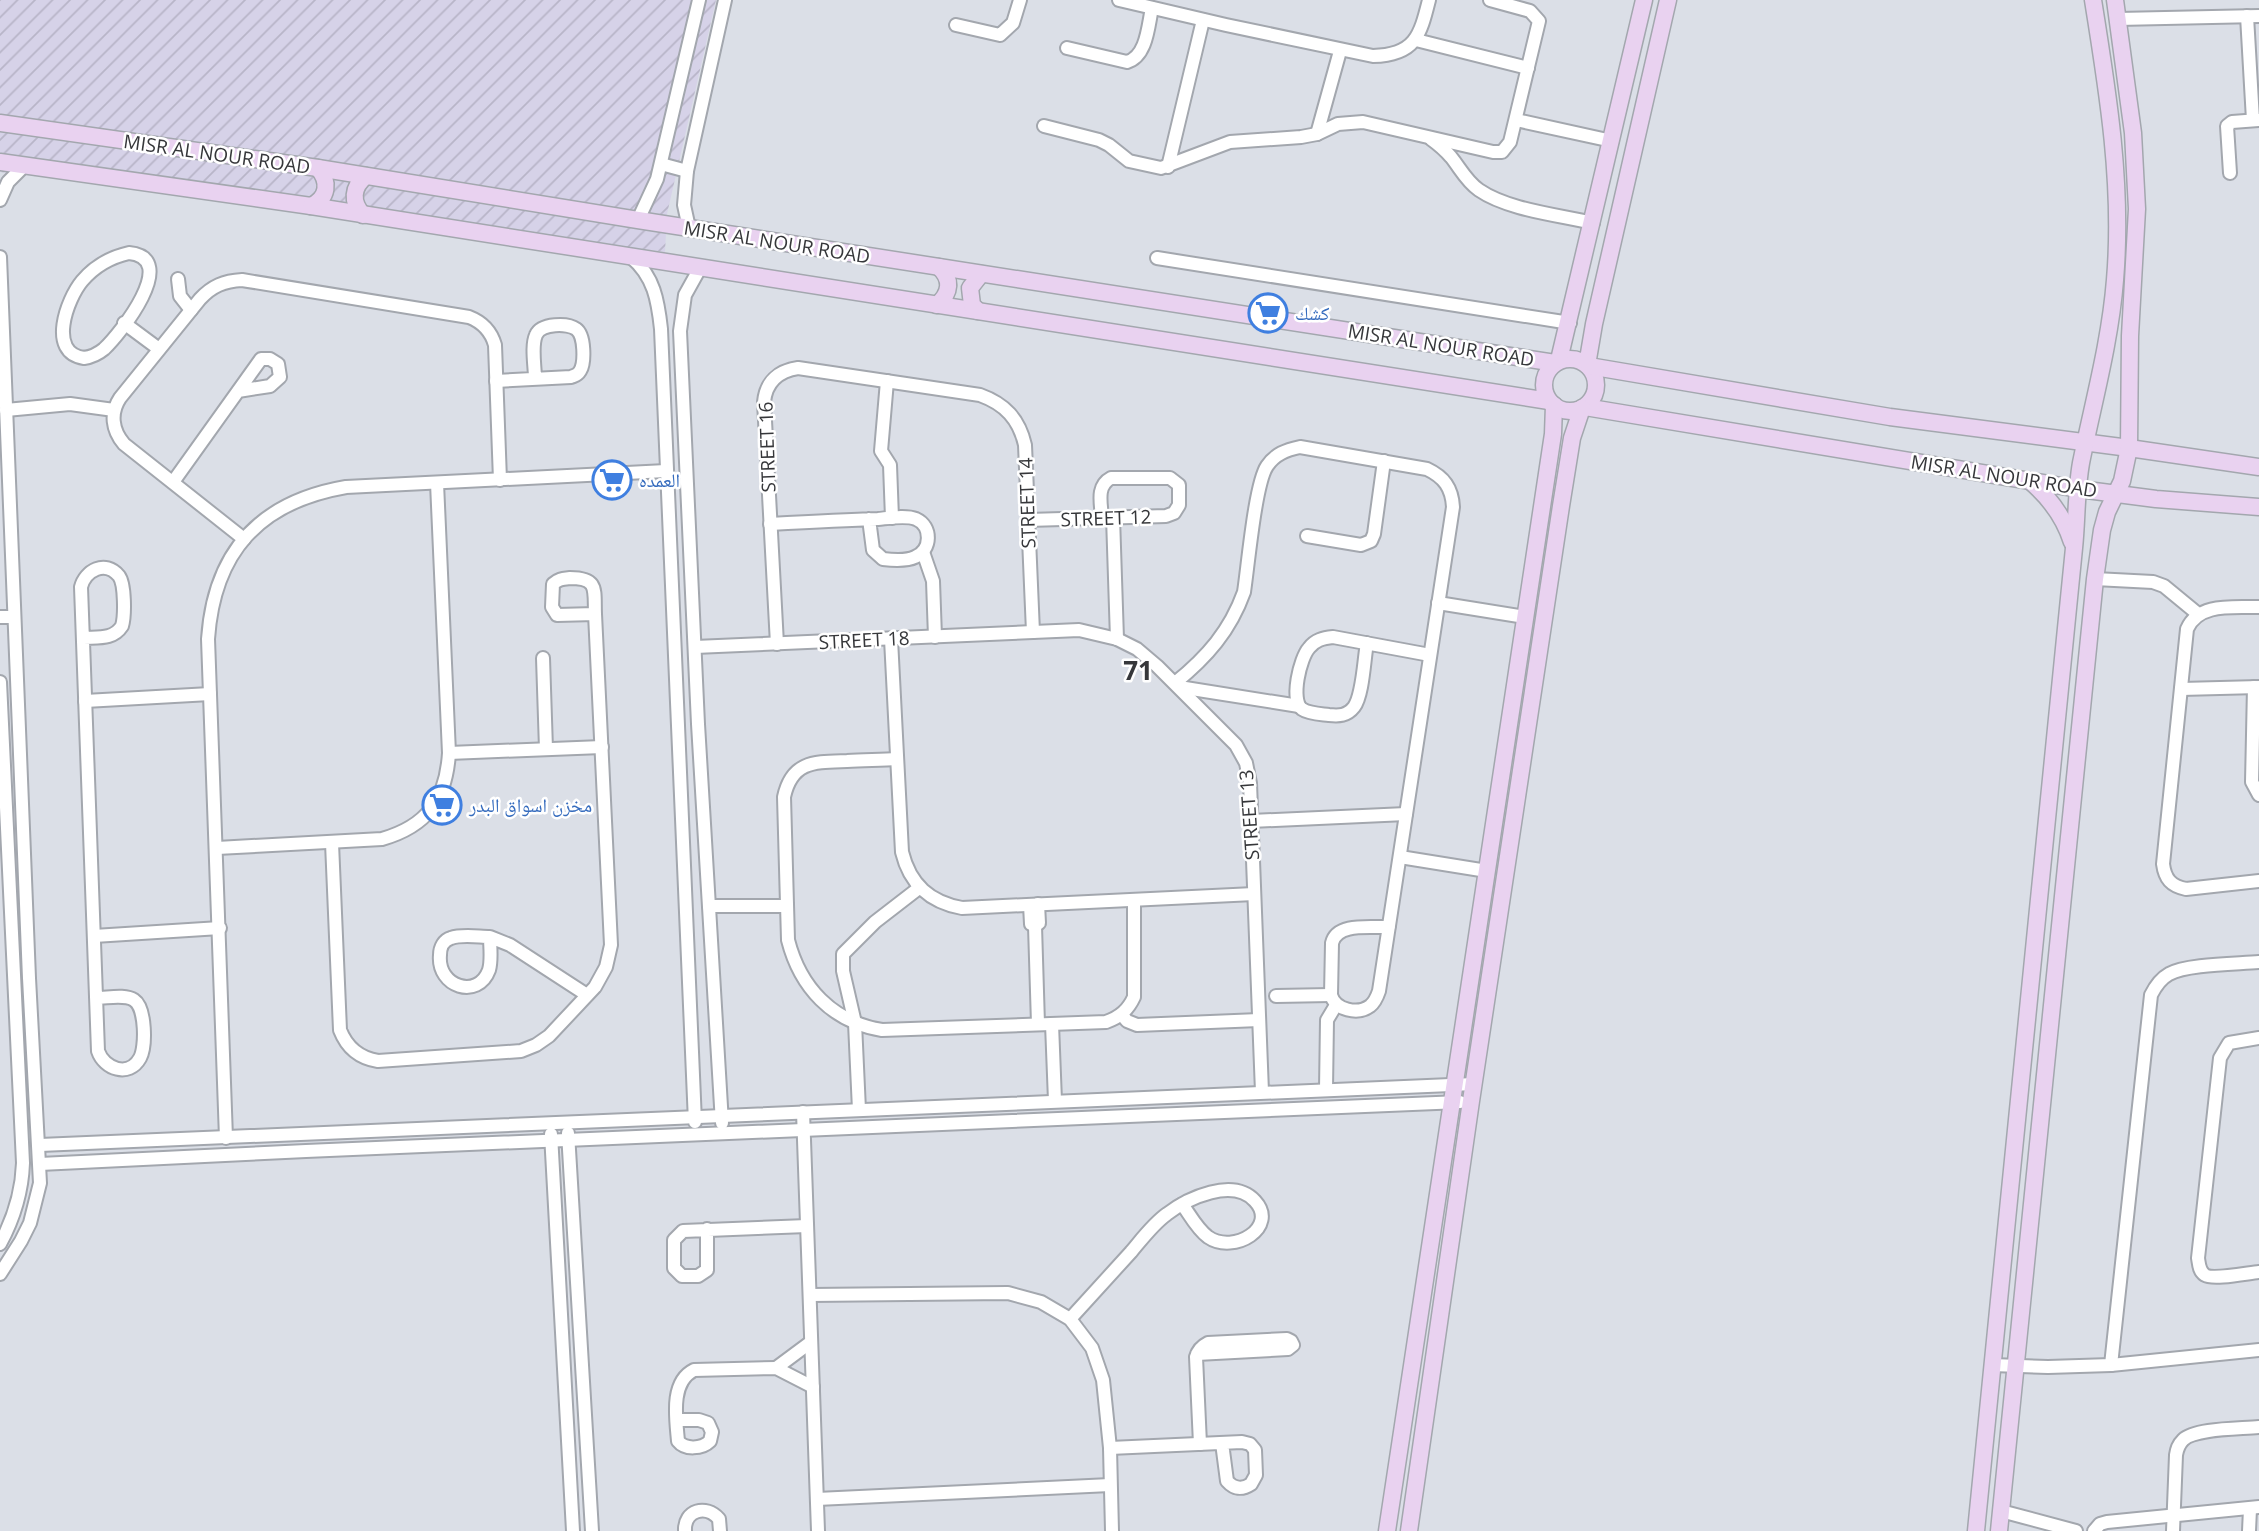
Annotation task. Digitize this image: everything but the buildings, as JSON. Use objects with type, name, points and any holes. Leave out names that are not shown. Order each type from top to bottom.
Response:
[{"type":"street","points":[[638,220],[654,188],[661,164],[699,0]]},
{"type":"street","points":[[689,228],[684,205],[687,171],[725,0]]},
{"type":"street","points":[[956,25],[1000,35],[1013,23],[1020,0]]},
{"type":"street","points":[[1119,0],[1340,51],[1373,56],[1389,56],[1403,51],[1416,40],[1423,26],[1429,0]]},
{"type":"street","points":[[1044,126],[1099,140],[1129,160],[1161,169],[1230,142],[1286,139],[1317,134],[1338,124],[1363,122],[1502,152],[1509,147],[1539,26],[1537,17],[1530,11],[1490,0]]},
{"type":"street","points":[[1387,1531],[1553,434],[1552,403],[1544,388],[1544,381],[1546,374],[1557,362],[1568,330],[1644,0]]},
{"type":"street","points":[[1409,1531],[1471,1101],[1572,438],[1583,408],[1593,397],[1597,384],[1588,366],[1591,341],[1668,0]]},
{"type":"street","points":[[1976,1531],[2081,462],[2109,333],[2117,245],[2115,158],[2093,0]]},
{"type":"street","points":[[1998,1531],[2095,579],[2102,530],[2122,481],[2129,448],[2130,337],[2137,209],[2133,133],[2115,0]]},
{"type":"street","points":[[1067,48],[1132,61],[1141,52],[1152,8]]},
{"type":"street","points":[[2118,19],[2253,16],[2256,120],[2232,122],[2227,126],[2230,173]]},
{"type":"street","points":[[1168,167],[1203,20]]},
{"type":"street","points":[[1416,40],[1528,68]]},
{"type":"street","points":[[1317,134],[1340,51]]},
{"type":"street","points":[[1516,120],[1612,141]]},
{"type":"street","name":"MISR AL NOUR ROAD","points":[[0,123],[318,168],[981,274],[1557,362]]},
{"type":"street","points":[[1428,136],[1478,190],[1493,198],[1512,205],[1593,223]]},
{"type":"street","name":"MISR AL NOUR ROAD","points":[[0,162],[311,206],[1552,403]]},
{"type":"street","points":[[661,164],[687,171]]},
{"type":"street","points":[[0,200],[8,182],[25,165]]},
{"type":"street","points":[[311,206],[318,203],[326,190],[326,181],[318,168]]},
{"type":"street","points":[[363,215],[355,203],[354,195],[356,187],[366,176]]},
{"type":"street","points":[[135,254],[147,264],[149,277],[142,300],[124,323],[104,349],[91,357],[78,357],[68,350],[65,344],[66,314],[82,281],[112,258],[135,254]]},
{"type":"street","points":[[0,257],[14,617],[40,1145],[40,1183],[30,1223],[0,1273]]},
{"type":"street","points":[[631,257],[651,280],[660,319],[696,1135]]},
{"type":"street","points":[[1157,258],[1568,330],[1591,341]]},
{"type":"street","points":[[937,305],[944,299],[949,282],[946,273],[939,267]]},
{"type":"street","points":[[700,268],[685,295],[680,318],[698,724],[722,1133]]},
{"type":"street","points":[[978,312],[972,305],[970,288],[981,274]]},
{"type":"street","points":[[178,279],[180,296],[191,310]]},
{"type":"street","points":[[244,539],[119,438],[113,424],[114,410],[120,398],[191,310],[214,286],[233,280],[242,279],[469,317],[486,327],[493,338],[500,480]]},
{"type":"street","points":[[124,323],[159,349]]},
{"type":"street","points":[[496,381],[535,379],[571,377],[578,373],[582,367],[582,338],[578,330],[549,326],[540,330],[535,338],[535,379]]},
{"type":"street","points":[[1557,362],[1574,358],[1588,366],[1890,417],[2259,467]]},
{"type":"street","name":"STREET 16","points":[[777,644],[764,402],[765,393],[774,378],[798,368],[980,395]]},
{"type":"street","points":[[887,381],[881,452],[890,465],[892,518]]},
{"type":"street","points":[[173,482],[238,391]]},
{"type":"street","name":"STREET 14","points":[[980,395],[1005,408],[1022,432],[1025,445],[1032,632]]},
{"type":"street","points":[[1552,403],[1569,411],[1583,408]]},
{"type":"street","points":[[6,410],[70,404],[114,410]]},
{"type":"street","name":"MISR AL NOUR ROAD","points":[[1583,408],[2079,489],[2259,507]]},
{"type":"street","points":[[1553,434],[1565,434],[1572,438]]},
{"type":"street","points":[[1177,685],[1211,652],[1238,608],[1244,592],[1261,478],[1271,460],[1289,449],[1300,447],[1427,468],[1444,479],[1449,487],[1453,506],[1379,991],[1373,1003],[1363,1009],[1344,1009],[1334,1000],[1258,997]]},
{"type":"street","points":[[1307,537],[1360,545],[1371,541],[1384,461]]},
{"type":"street","points":[[226,1138],[208,639],[216,586],[228,561],[244,539],[279,509],[321,491],[346,487],[666,471]]},
{"type":"street","name":"STREET 12","points":[[1028,520],[1107,518],[1166,516],[1174,513],[1179,505],[1179,488],[1174,479],[1111,478],[1104,482],[1101,488],[1107,518]]},
{"type":"street","points":[[2028,480],[2058,511],[2067,526],[2074,548]]},
{"type":"street","points":[[217,848],[382,839],[401,834],[417,824],[431,811],[442,793],[448,772],[449,753],[438,483]]},
{"type":"street","points":[[770,524],[869,519],[892,518],[911,518],[926,528],[928,541],[923,552],[912,559],[888,559],[879,556],[872,545],[869,519]]},
{"type":"street","points":[[1107,518],[1117,639]]},
{"type":"street","points":[[923,552],[933,581],[935,637]]},
{"type":"street","points":[[670,567],[691,566]]},
{"type":"street","points":[[83,638],[109,636],[119,631],[122,626],[122,582],[112,570],[96,568],[83,579],[81,587],[85,701],[94,936],[96,998],[98,1051],[105,1063],[117,1069],[130,1067],[136,1063],[142,1051],[142,1009],[136,1001],[127,997],[96,998]]},
{"type":"street","points":[[2095,579],[2153,582],[2164,586],[2198,614]]},
{"type":"street","points":[[1438,603],[1525,617]]},
{"type":"street","points":[[2259,607],[2217,609],[2198,614],[2187,629],[2163,864],[2169,881],[2176,887],[2186,889],[2259,881]]},
{"type":"street","points":[[332,843],[340,1030],[356,1053],[378,1060],[521,1051],[549,1036],[601,977],[611,945],[595,614]]},
{"type":"street","points":[[0,617],[14,617]]},
{"type":"street","name":"STREET 13","points":[[1032,632],[1089,631],[1117,639],[1137,649],[1230,736],[1242,753],[1248,773],[1251,821],[1262,1092]]},
{"type":"street","name":"STREET 18","points":[[695,647],[1032,632]]},
{"type":"street","points":[[1299,706],[1296,695],[1302,660],[1310,646],[1317,641],[1333,637],[1430,655]]},
{"type":"street","points":[[891,639],[902,852],[905,865],[919,888],[932,898],[962,908],[1254,894]]},
{"type":"street","points":[[1177,685],[1299,706],[1308,712],[1338,716],[1351,711],[1357,699],[1367,643]]},
{"type":"street","points":[[543,658],[546,750]]},
{"type":"street","points":[[0,682],[23,1154],[22,1184],[14,1214],[0,1244]]},
{"type":"street","points":[[2181,690],[2256,687],[2252,782],[2259,795]]},
{"type":"street","points":[[85,701],[210,694]]},
{"type":"street","points":[[678,726],[698,724]]},
{"type":"street","points":[[449,753],[602,747]]},
{"type":"street","points":[[897,759],[814,762],[797,771],[790,779],[784,797],[788,940],[798,971],[819,1000],[855,1023],[881,1030],[1106,1021],[1122,1015],[1129,1007],[1136,986],[1134,900]]},
{"type":"street","points":[[1251,821],[1406,814]]},
{"type":"street","points":[[1400,857],[1487,871]]},
{"type":"street","points":[[859,1111],[855,1023],[843,971],[843,954],[875,922],[919,888]]},
{"type":"street","points":[[1034,905],[1031,924],[1035,926],[1038,1024]]},
{"type":"street","points":[[709,906],[787,906]]},
{"type":"street","points":[[1326,1088],[1327,1020],[1334,1000],[1332,943],[1336,932],[1343,929],[1389,927]]},
{"type":"street","points":[[94,936],[220,928]]},
{"type":"street","points":[[490,937],[489,969],[481,981],[459,986],[446,979],[439,965],[440,950],[445,942],[453,937],[490,937],[510,945],[587,995]]},
{"type":"street","points":[[2111,1365],[2151,995],[2157,983],[2168,974],[2181,969],[2259,962]]},
{"type":"street","points":[[1122,1015],[1127,1021],[1137,1025],[1259,1020]]},
{"type":"street","points":[[1052,1024],[1055,1101]]},
{"type":"street","points":[[17,1034],[33,1034]]},
{"type":"street","points":[[2259,1038],[2228,1043],[2220,1058],[2198,1258],[2199,1268],[2205,1275],[2259,1272]]},
{"type":"street","points":[[40,1145],[859,1111],[1326,1088],[1474,1084]]},
{"type":"street","points":[[40,1164],[1471,1101]]},
{"type":"street","points":[[803,1112],[818,1531]]},
{"type":"street","points":[[568,1122],[592,1531]]},
{"type":"street","points":[[551,1123],[573,1531]]},
{"type":"street","points":[[1070,1319],[1159,1220],[1182,1204],[1201,1195],[1230,1191],[1255,1201],[1261,1218],[1259,1226],[1247,1239],[1223,1243],[1207,1237],[1182,1204]]},
{"type":"street","points":[[707,1229],[807,1226]]},
{"type":"street","points":[[810,1295],[1008,1293],[1041,1302],[1070,1319],[1083,1334],[1098,1364],[1106,1397],[1112,1531]]},
{"type":"street","points":[[1997,1328],[2019,1330]]},
{"type":"street","points":[[1197,1354],[1288,1349],[1293,1345],[1287,1339],[1208,1343],[1197,1354],[1200,1444]]},
{"type":"street","points":[[776,1368],[811,1342]]},
{"type":"street","points":[[1992,1365],[2111,1365],[2259,1350]]},
{"type":"street","points":[[677,1420],[678,1387],[688,1373],[700,1369],[776,1368],[813,1387]]},
{"type":"street","points":[[2173,1531],[2178,1446],[2194,1434],[2259,1427]]},
{"type":"street","points":[[1110,1448],[1222,1443]]},
{"type":"street","points":[[817,1499],[1110,1485]]},
{"type":"street","points":[[2094,1531],[2100,1524],[2107,1522],[2254,1508],[2249,1531]]},
{"type":"street","points":[[685,1531],[687,1519],[703,1510],[715,1514],[719,1520],[720,1531]]},
{"type":"street","points":[[2001,1511],[2076,1531]]},
{"type":"shaded area","points":[[0,0],[716,0],[667,214],[665,252],[0,172]]},
{"type":"place","name":"كشك","points":[[1268,313]]},
{"type":"place","name":"العمده","points":[[612,480]]},
{"type":"place","name":"مخزن اسواق البدر","points":[[442,805]]},
{"type":"district","name":"71","points":[[1138,670]]}]
